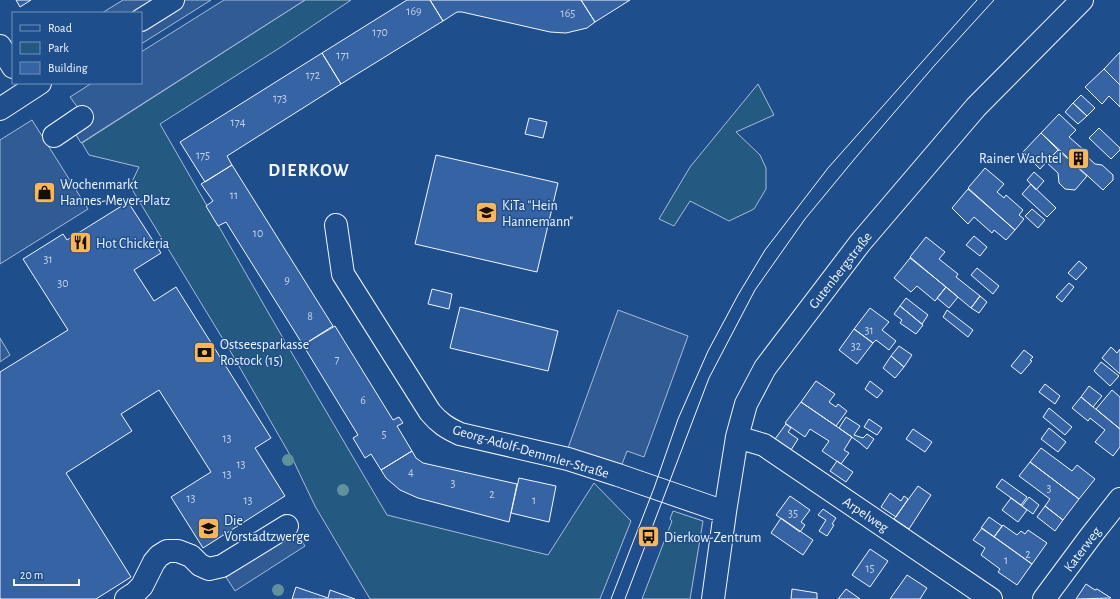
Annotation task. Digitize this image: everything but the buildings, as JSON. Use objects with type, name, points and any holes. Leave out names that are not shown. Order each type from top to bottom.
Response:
[{"type":"street","points":[[142,19],[173,0]]},
{"type":"street","name":"Gutenbergstraße","points":[[713,599],[737,437],[746,404],[764,368],[860,243],[976,107],[1082,0]]},
{"type":"street","points":[[0,46],[12,65]]},
{"type":"street","points":[[0,109],[30,86]]},
{"type":"street","points":[[54,136],[82,117]]},
{"type":"street","name":"Georg-Adolf-Demmler-Straße","points":[[336,225],[344,274],[430,412],[438,421],[449,429],[460,434],[568,459],[725,512]]},
{"type":"street","name":"Arpelweg","points":[[737,437],[764,445],[991,599]]},
{"type":"street","name":"Katerweg","points":[[1044,599],[1120,499]]},
{"type":"street","points":[[126,599],[142,586],[154,562],[159,556],[167,551],[178,551],[191,556],[200,565],[209,569],[222,566],[287,526]]},
{"type":"green space","points":[[305,0],[351,0],[281,47],[160,124],[387,515],[548,555],[594,483],[631,521],[600,599],[370,599],[315,506],[294,462],[232,354],[130,186],[139,167],[89,155],[82,143]]},
{"type":"green space","points":[[758,84],[774,115],[736,132],[760,155],[766,168],[766,189],[754,209],[729,221],[690,201],[674,226],[659,219],[690,167]]},
{"type":"green space","points":[[673,511],[703,521],[690,599],[642,599],[672,521],[670,519]]},
{"type":"shaded area","points":[[123,0],[211,0],[142,43],[142,12],[104,12]]},
{"type":"shaded area","points":[[224,0],[305,0],[81,143],[70,125],[78,108],[70,97],[90,84],[142,84],[142,51]]},
{"type":"shaded area","name":"Wochenmarkt Hannes-Meyer-Platz","points":[[32,120],[88,209],[0,264],[0,140]]},
{"type":"shaded area","points":[[618,310],[688,336],[644,457],[627,451],[621,467],[568,448]]},
{"type":"shaded area","points":[[0,338],[10,355],[0,362]]},
{"type":"shaded area","points":[[285,514],[305,546],[235,591],[215,560]]},
{"type":"tram line","points":[[611,599],[654,488],[678,419],[708,351],[738,295],[765,250],[828,168],[977,0]]},
{"type":"tram line","points":[[625,599],[709,378],[755,290],[805,219],[934,66],[994,0]]},
{"type":"place","name":"Rainer Wachtel","points":[[1078,158]]},
{"type":"place","name":"Wochenmarkt Hannes-Meyer-Platz","points":[[44,192]]},
{"type":"place","name":"KiTa \"Hein Hannemann\"","points":[[486,213]]},
{"type":"place","name":"Hot Chickeria","points":[[80,243]]},
{"type":"place","name":"Ostseesparkasse Rostock (15)","points":[[205,352]]},
{"type":"place","name":"Die Vorstadtzwerge","points":[[209,528]]},
{"type":"place","name":"Dierkow-Zentrum","points":[[649,537]]},
{"type":"district","name":"DIERKOW","points":[[309,170]]}]
